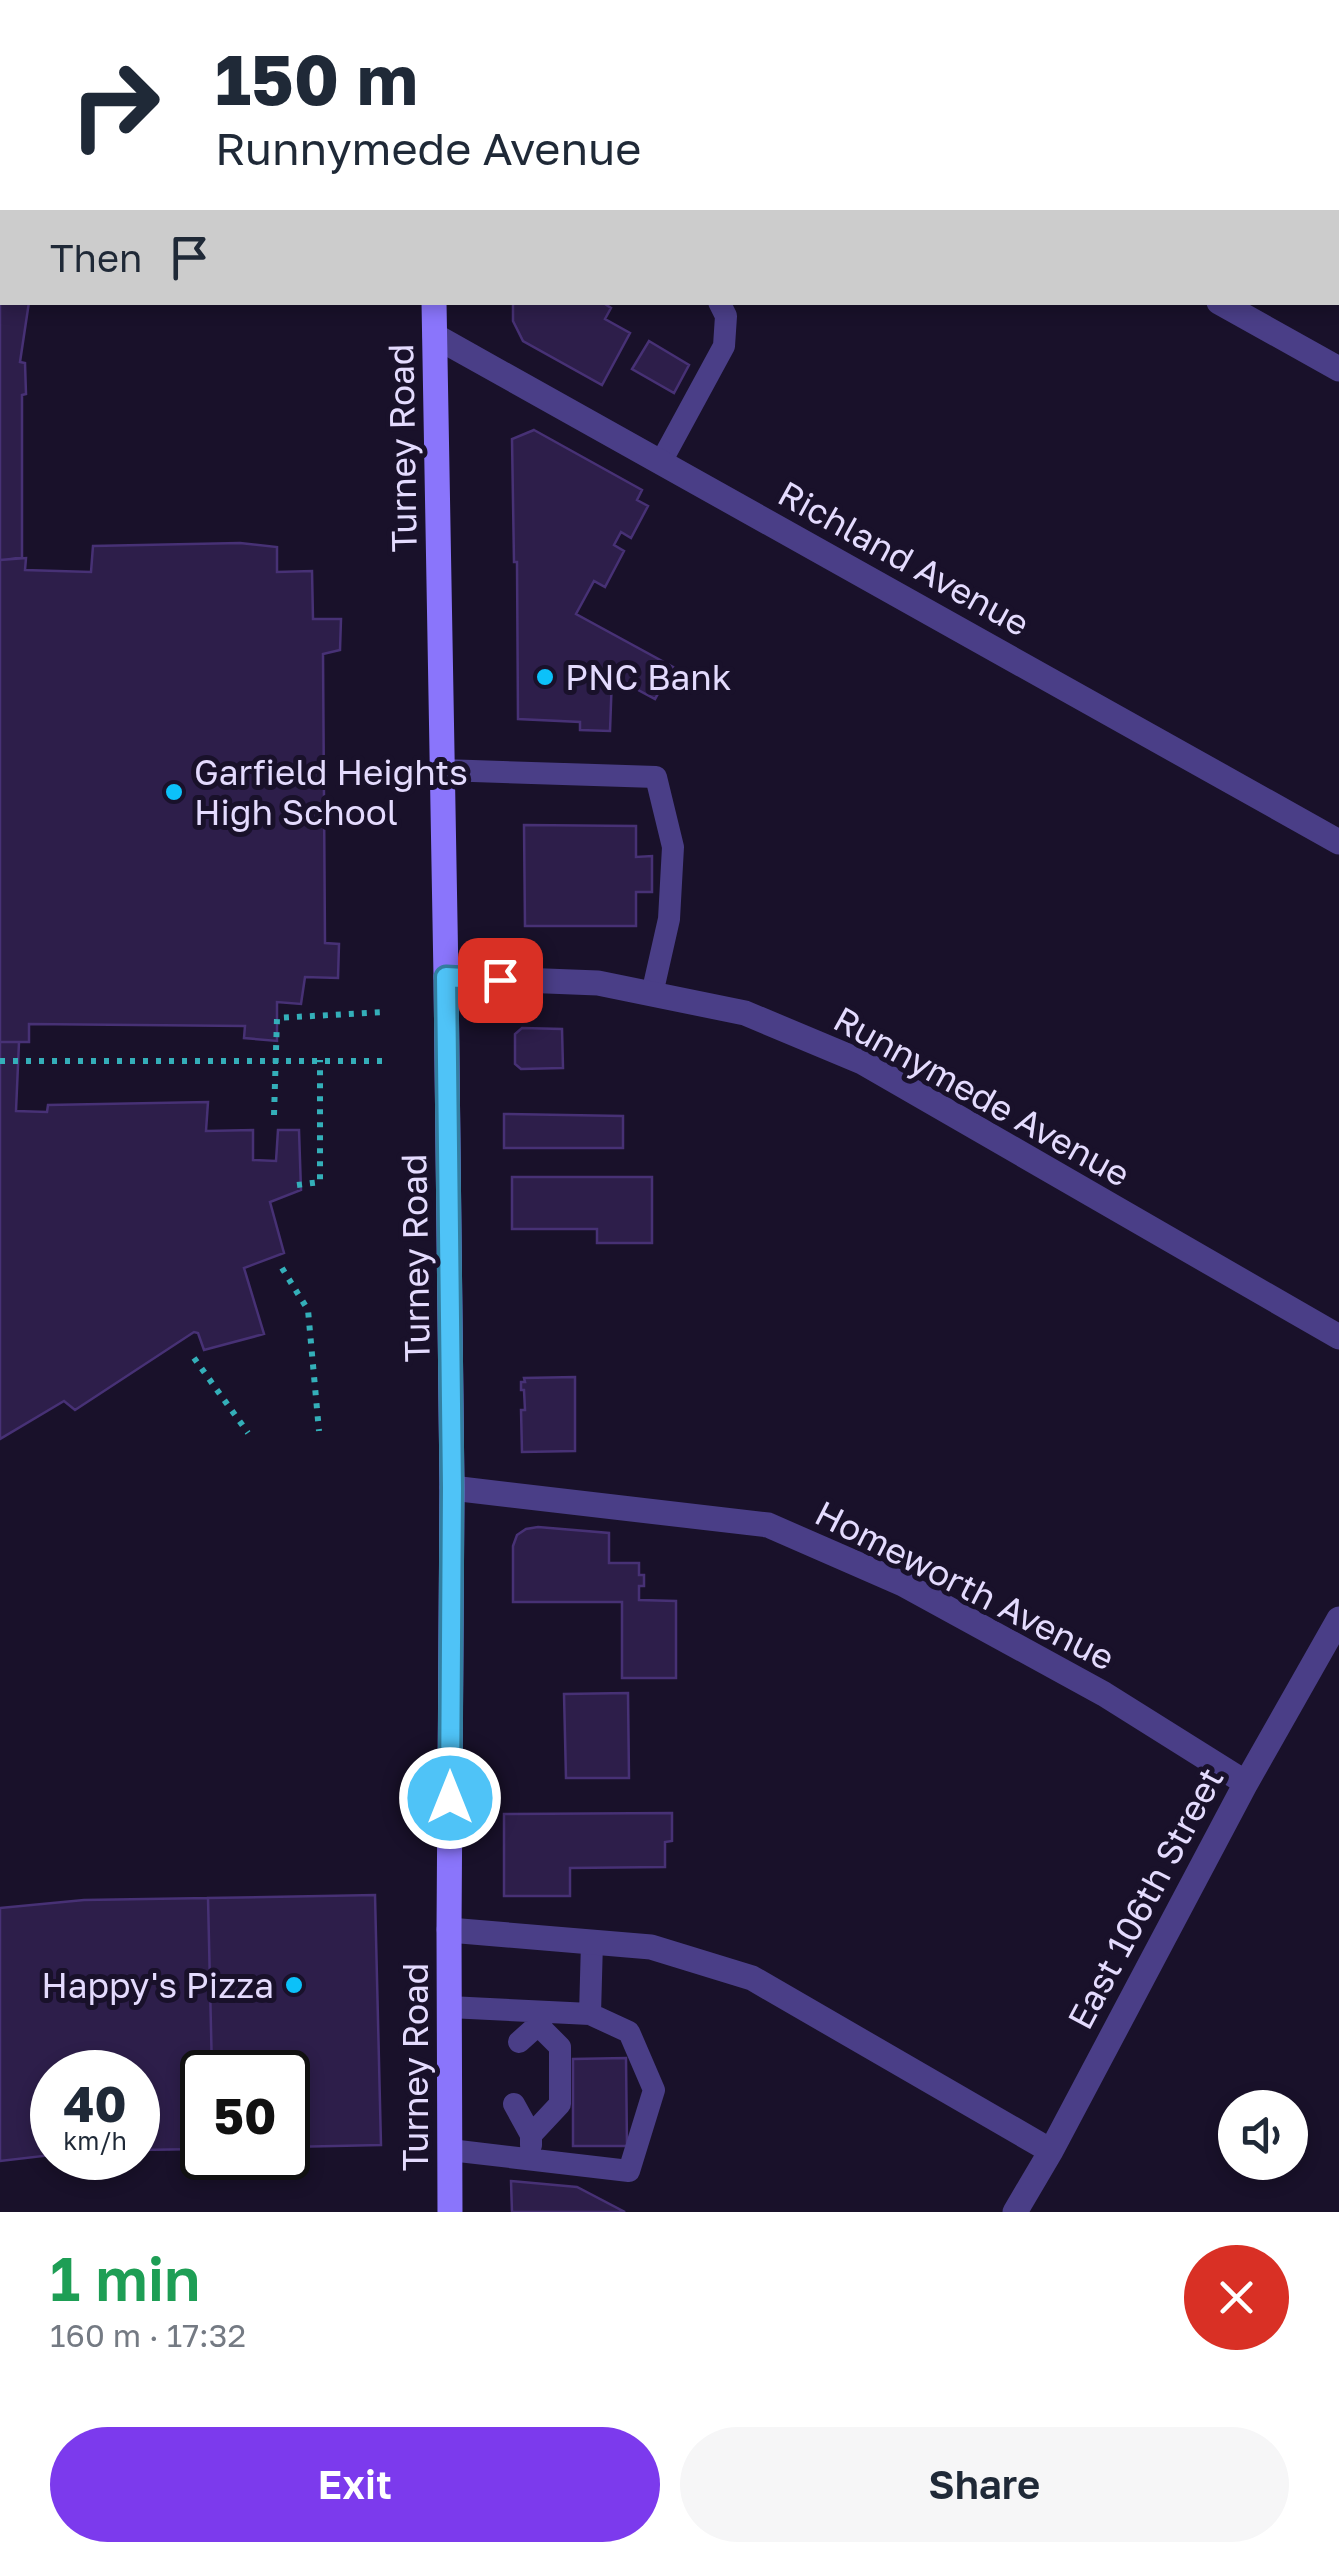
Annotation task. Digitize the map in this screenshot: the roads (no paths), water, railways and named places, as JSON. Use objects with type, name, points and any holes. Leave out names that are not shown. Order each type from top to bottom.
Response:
[{"type":"main road","name":"Turney Road","points":[[434,305],[452,1488],[450,2212]]},
{"type":"street","points":[[1224,305],[1339,370]]},
{"type":"street","name":"Richland Avenue","points":[[435,336],[1339,842]]},
{"type":"street","name":"Runnymede Avenue","points":[[446,977],[598,983],[745,1013],[862,1062],[1339,1337]]},
{"type":"street","name":"Homeworth Avenue","points":[[452,1488],[768,1525],[903,1584],[1104,1694],[1246,1783]]},
{"type":"street","name":"East 106th Street","points":[[1016,2212],[1246,1783],[1339,1619]]},
{"type":"street","points":[[449,1930],[651,1947],[752,1978],[1051,2151]]},
{"type":"lane","points":[[661,462],[724,346],[726,316],[720,305]]},
{"type":"lane","points":[[443,770],[656,777],[673,847],[669,919],[652,994]]},
{"type":"lane","points":[[590,2014],[592,1942]]},
{"type":"lane","points":[[450,2007],[538,2018],[590,2014],[629,2032],[654,2090],[629,2171],[531,2147],[450,2150]]},
{"type":"lane","points":[[518,2042],[538,2018]]},
{"type":"lane","points":[[531,2147],[560,2104],[560,2046],[538,2018]]},
{"type":"lane","points":[[514,2104],[531,2147]]},
{"type":"place","name":"PNC Bank","points":[[545,677]]},
{"type":"place","name":"Garfield Heights High School","points":[[174,792]]},
{"type":"place","name":"Happy's Pizza","points":[[294,1985]]}]
